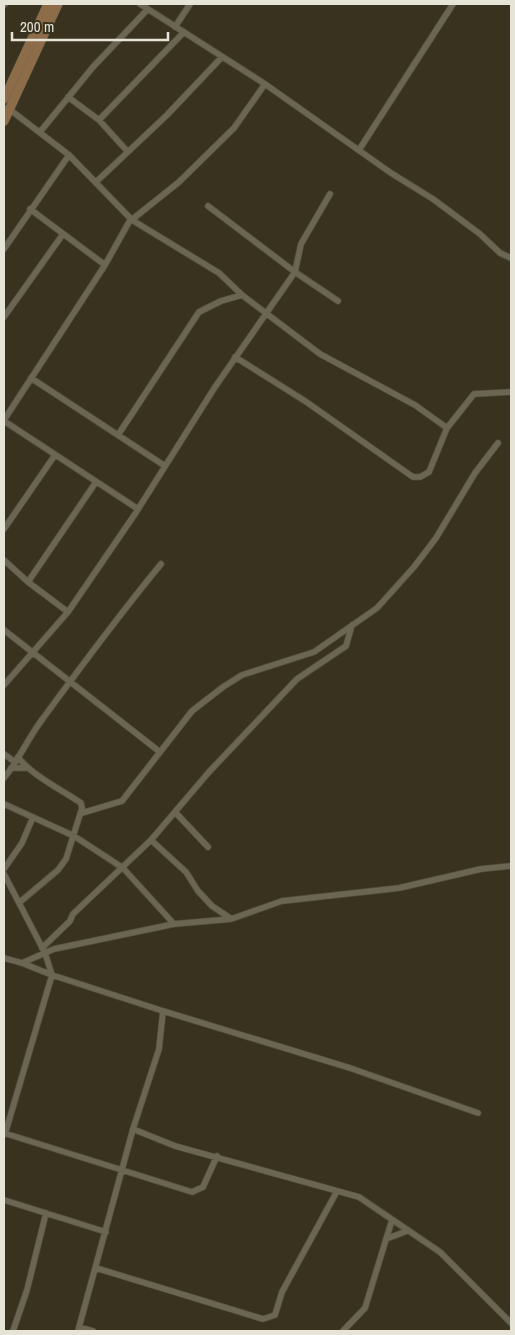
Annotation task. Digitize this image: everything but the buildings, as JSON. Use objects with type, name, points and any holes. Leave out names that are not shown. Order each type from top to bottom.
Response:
[{"type":"main road","points":[[4,99],[48,4]]},
{"type":"main road","points":[[4,121],[6,109],[58,4]]},
{"type":"street","points":[[140,4],[221,58],[265,84],[433,199],[480,234],[500,254],[511,258]]},
{"type":"street","points":[[175,27],[190,4]]},
{"type":"street","points":[[359,150],[453,4]]},
{"type":"street","points":[[40,132],[93,67],[148,10]]},
{"type":"street","points":[[99,120],[184,32]]},
{"type":"street","points":[[96,182],[221,58]]},
{"type":"street","points":[[138,509],[4,420],[105,265],[132,220],[179,182],[234,128],[265,84]]},
{"type":"street","points":[[68,97],[99,120],[128,152]]},
{"type":"street","points":[[6,109],[69,155],[132,220],[219,274],[242,295],[320,354],[415,405],[447,428]]},
{"type":"street","points":[[4,249],[69,155]]},
{"type":"street","points":[[4,685],[68,612],[138,509],[235,357],[295,272],[301,244],[330,194]]},
{"type":"street","points":[[208,206],[295,272],[338,301]]},
{"type":"street","points":[[30,209],[105,265]]},
{"type":"street","points":[[4,317],[64,234]]},
{"type":"street","points":[[118,435],[199,312],[221,301],[242,295]]},
{"type":"street","points":[[235,357],[305,401],[413,477],[420,477],[429,472],[447,428],[474,394],[511,392]]},
{"type":"street","points":[[31,378],[165,466]]},
{"type":"street","points":[[82,813],[122,801],[192,711],[236,679],[242,675],[314,652],[377,608],[414,567],[436,538],[474,473],[498,443]]},
{"type":"street","points":[[4,530],[55,455]]},
{"type":"street","points":[[28,582],[96,482]]},
{"type":"street","points":[[4,560],[28,582],[68,612]]},
{"type":"street","points":[[4,778],[43,718],[71,683],[118,616],[160,564]]},
{"type":"street","points":[[44,951],[70,921],[73,914],[151,840],[209,772],[297,679],[346,646],[352,625]]},
{"type":"street","points":[[4,630],[160,752]]},
{"type":"street","points":[[4,754],[16,759],[26,768],[81,803],[82,813],[66,859],[58,870],[20,902]]},
{"type":"street","points":[[11,768],[26,768]]},
{"type":"street","points":[[4,804],[74,836],[123,868],[174,924]]},
{"type":"street","points":[[175,812],[208,847]]},
{"type":"street","points":[[4,869],[22,843],[33,817]]},
{"type":"street","points":[[151,840],[186,872],[198,891],[212,906],[230,918]]},
{"type":"street","points":[[22,963],[44,951],[174,924],[230,918],[282,901],[399,888],[481,869],[511,866]]},
{"type":"street","points":[[4,874],[44,951],[52,975],[4,1134],[192,1192],[198,1191],[203,1187],[217,1156]]},
{"type":"street","points":[[4,958],[163,1011],[350,1068],[478,1113]]},
{"type":"street","points":[[93,1331],[79,1329],[133,1129],[159,1049],[163,1011]]},
{"type":"street","points":[[133,1129],[175,1146],[217,1156],[336,1192],[359,1197],[440,1252],[511,1323]]},
{"type":"street","points":[[96,1268],[263,1319],[271,1318],[275,1315],[282,1292],[336,1192]]},
{"type":"street","points":[[4,1200],[106,1232]]},
{"type":"street","points":[[13,1331],[27,1290],[46,1212]]},
{"type":"street","points":[[343,1331],[364,1308],[371,1292],[382,1247],[392,1220]]},
{"type":"street","points":[[386,1239],[407,1231]]}]
